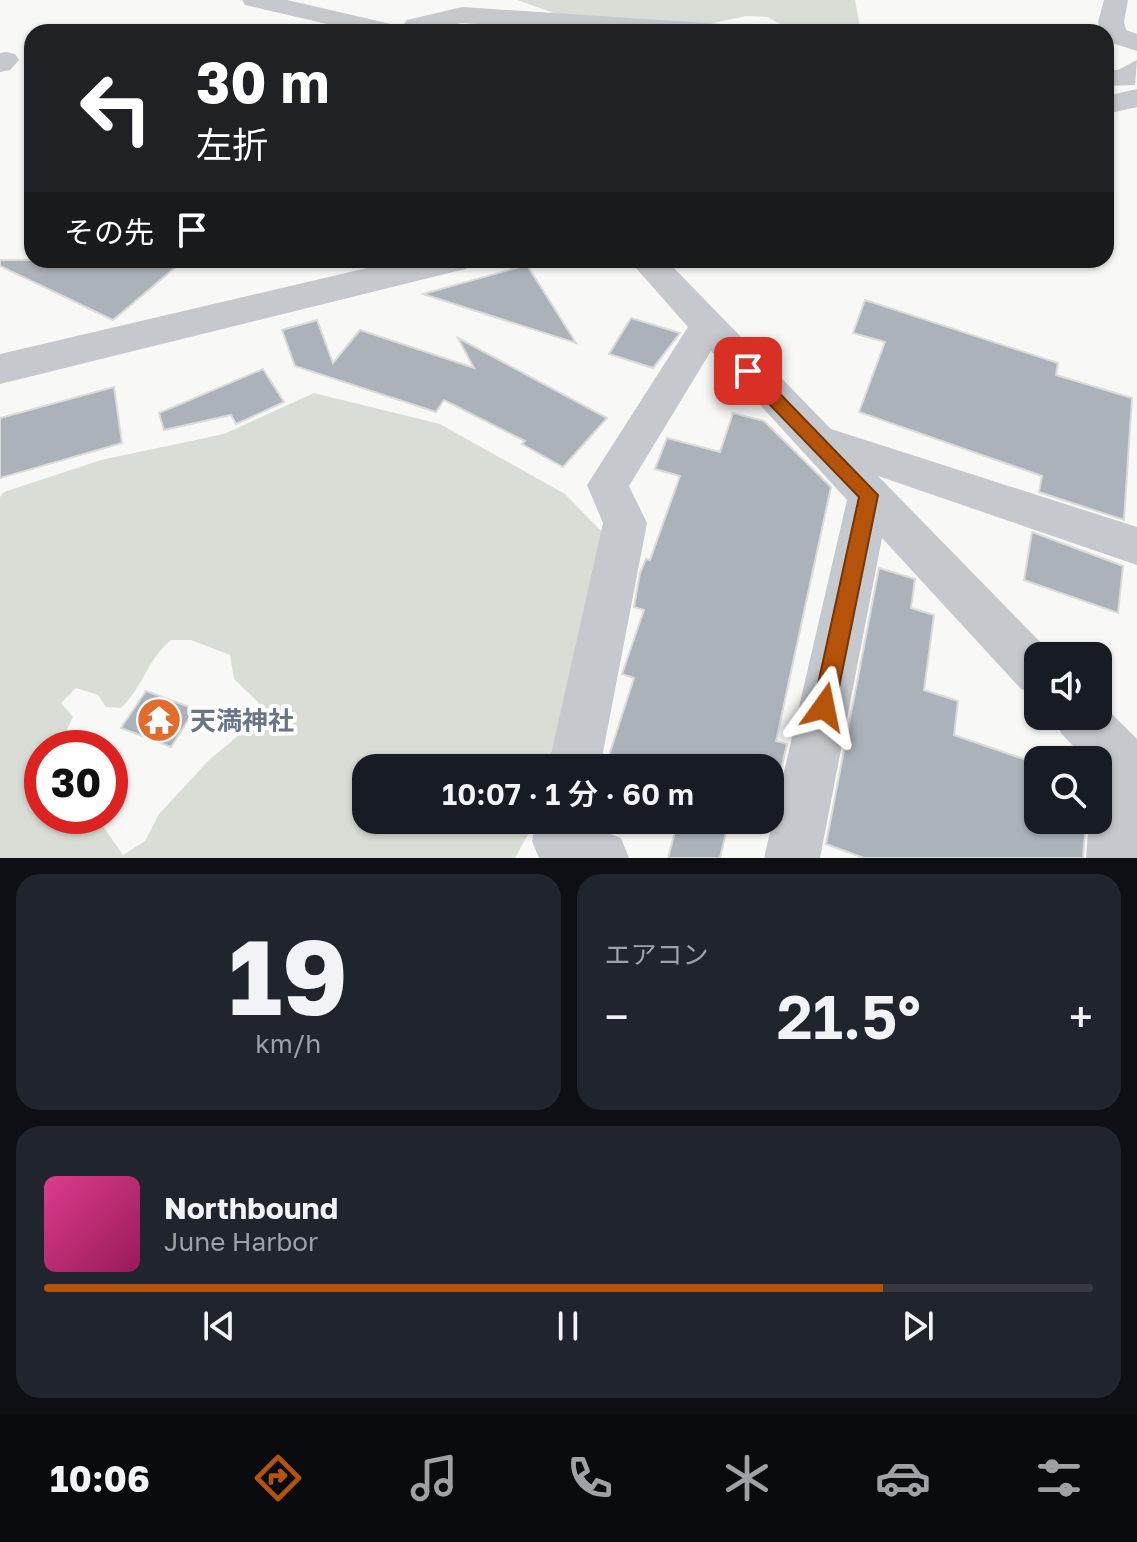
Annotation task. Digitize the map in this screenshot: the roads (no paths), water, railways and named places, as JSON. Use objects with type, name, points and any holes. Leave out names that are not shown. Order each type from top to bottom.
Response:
[{"type":"street","points":[[254,0],[409,24],[462,15],[599,24]]},
{"type":"street","points":[[1114,33],[1137,43]]},
{"type":"street","points":[[1114,78],[1125,79],[1137,68]]},
{"type":"street","points":[[1114,103],[1137,98]]},
{"type":"street","points":[[0,369],[420,268]]},
{"type":"street","points":[[653,268],[1024,658]]},
{"type":"street","points":[[577,754],[625,523],[608,485],[707,327]]},
{"type":"street","points":[[811,437],[1137,546]]},
{"type":"street","points":[[792,858],[869,495]]},
{"type":"street","points":[[1092,730],[1128,767],[1114,858]]},
{"type":"street","points":[[560,834],[559,841],[601,858]]},
{"type":"place","name":"天満神社","points":[[159,720]]}]
